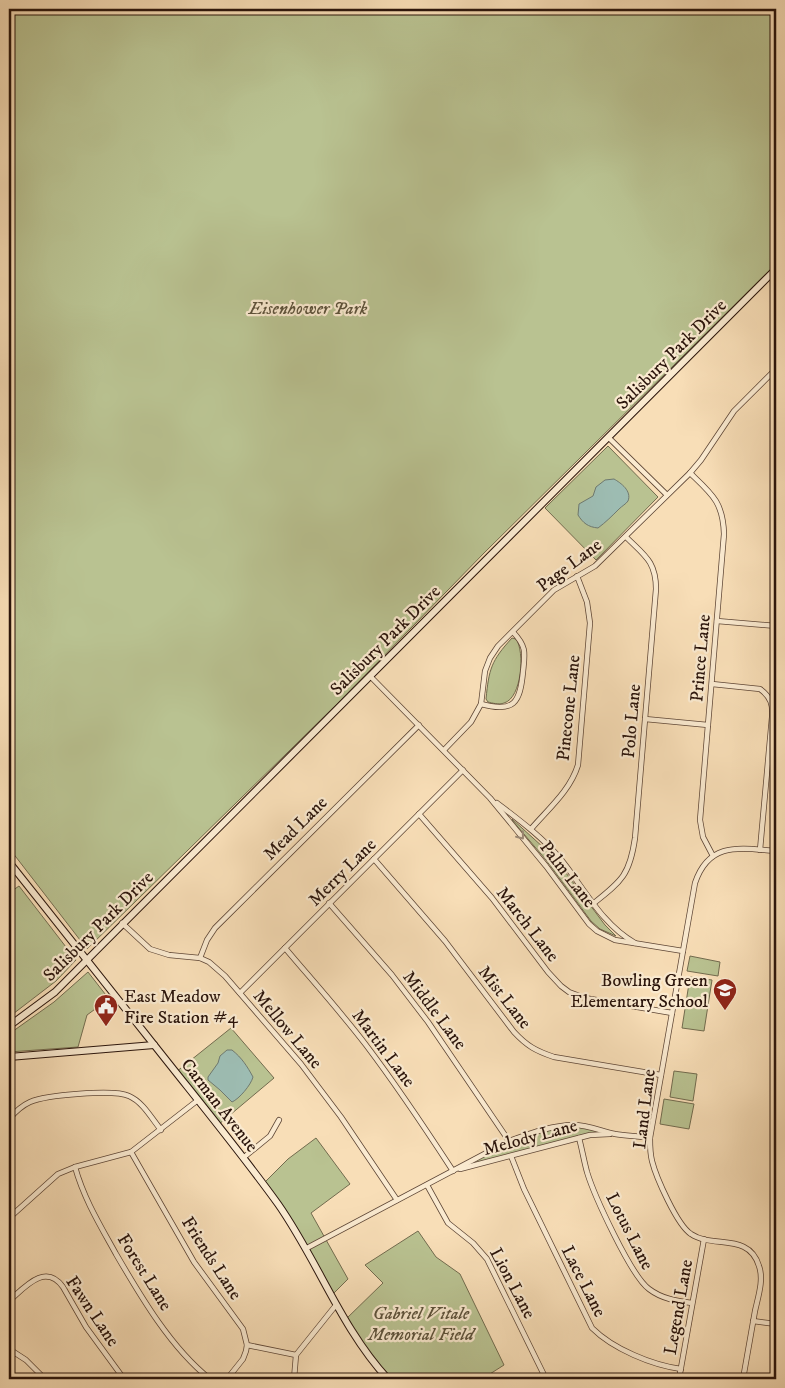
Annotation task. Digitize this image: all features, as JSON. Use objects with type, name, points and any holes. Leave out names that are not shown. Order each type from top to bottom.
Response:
[{"type":"main road","name":"Salisbury Park Drive","points":[[9,1026],[55,992],[776,269]]},
{"type":"main road","name":"Carman Avenue","points":[[9,862],[244,1158],[288,1219],[361,1346],[388,1379]]},
{"type":"main road","points":[[9,1057],[154,1045]]},
{"type":"street","name":"Page Lane","points":[[444,750],[471,722],[481,704],[485,671],[490,658],[498,646],[554,590],[595,566],[690,473],[734,411],[776,369]]},
{"type":"street","points":[[609,438],[667,495]]},
{"type":"street","name":"Prince Lane","points":[[690,473],[714,497],[724,518],[701,829],[713,856]]},
{"type":"street","name":"Polo Lane","points":[[594,903],[622,878],[632,856],[645,719],[656,576],[650,561],[626,536]]},
{"type":"street","name":"Pinecone Lane","points":[[530,829],[567,788],[578,765],[590,622],[587,602],[577,576]]},
{"type":"street","points":[[717,621],[776,626]]},
{"type":"street","points":[[481,704],[494,708],[506,707],[517,699],[521,692],[525,650],[523,644],[513,632]]},
{"type":"street","name":"Palm Lane","points":[[370,676],[490,798],[546,866],[589,924],[608,938],[683,951]]},
{"type":"street","points":[[712,684],[760,689],[767,694],[771,703],[772,717],[760,850]]},
{"type":"street","points":[[645,719],[708,725]]},
{"type":"street","name":"Mead Lane","points":[[200,958],[207,940],[215,928],[419,725]]},
{"type":"street","name":"Merry Lane","points":[[240,993],[463,770]]},
{"type":"street","name":"Palm Lane","points":[[490,798],[530,829],[558,856],[616,931],[638,944]]},
{"type":"street","name":"March Lane","points":[[419,814],[492,898],[548,972],[561,986],[569,992],[585,998],[672,1013]]},
{"type":"street","points":[[713,856],[730,849],[776,852]]},
{"type":"street","name":"Land Lane","points":[[713,856],[699,872],[695,883],[650,1138],[651,1159],[658,1178],[683,1227],[691,1234],[704,1239],[741,1245],[750,1251],[757,1260],[761,1276],[743,1379]]},
{"type":"street","name":"Mist Lane","points":[[374,859],[445,941],[514,1032],[527,1045],[539,1052],[554,1057],[661,1075]]},
{"type":"street","name":"Middle Lane","points":[[329,903],[392,975],[428,1022],[509,1141]]},
{"type":"street","name":"Mellow Lane","points":[[122,924],[156,951],[169,955],[200,958],[217,968],[301,1064],[341,1117],[397,1200]]},
{"type":"street","name":"Martin Lane","points":[[285,948],[366,1045],[453,1171]]},
{"type":"street","points":[[9,1119],[17,1110],[36,1100],[109,1092],[122,1094],[135,1100],[161,1130]]},
{"type":"street","points":[[9,1218],[58,1174],[75,1167],[131,1152],[198,1100]]},
{"type":"street","points":[[244,1158],[270,1136],[279,1120]]},
{"type":"street","name":"Melody Lane","points":[[306,1248],[509,1141],[547,1129],[572,1125],[584,1126],[614,1134],[650,1138]]},
{"type":"street","name":"Melody Lane","points":[[453,1171],[590,1135],[614,1134]]},
{"type":"street","name":"Lotus Lane","points":[[579,1138],[592,1185],[636,1276],[648,1289],[656,1294],[692,1304]]},
{"type":"street","name":"Friends Lane","points":[[131,1152],[194,1262],[243,1329],[247,1345]]},
{"type":"street","name":"Lace Lane","points":[[511,1156],[524,1189],[592,1328],[610,1344],[656,1363],[681,1369]]},
{"type":"street","name":"Forest Lane","points":[[75,1167],[88,1204],[138,1292],[190,1362],[210,1379]]},
{"type":"street","name":"Lion Lane","points":[[427,1185],[448,1223],[473,1243],[487,1259],[546,1379]]},
{"type":"street","name":"Legend Lane","points":[[679,1379],[704,1239]]},
{"type":"street","name":"Fawn Lane","points":[[9,1301],[35,1280],[44,1276],[56,1279],[63,1287],[96,1343],[124,1379]]},
{"type":"street","points":[[294,1379],[296,1355],[336,1305]]},
{"type":"street","points":[[754,1321],[776,1324]]},
{"type":"street","points":[[227,1379],[244,1359],[247,1345],[296,1355]]},
{"type":"street","points":[[9,1349],[26,1360],[45,1379]]},
{"type":"green space","name":"Eisenhower Park","points":[[9,9],[776,9],[776,264],[484,553],[337,704],[87,949],[9,848]]},
{"type":"green space","points":[[608,446],[658,497],[596,560],[545,508]]},
{"type":"green space","points":[[512,638],[516,639],[519,645],[521,663],[515,693],[504,703],[488,702],[486,699],[487,689],[492,666],[495,659]]},
{"type":"green space","points":[[512,819],[554,857],[605,925],[616,936],[600,929],[591,921],[546,860]]},
{"type":"green space","points":[[19,886],[76,960],[56,981],[9,1017],[9,893]]},
{"type":"green space","points":[[690,956],[720,962],[718,976],[687,971]]},
{"type":"green space","points":[[88,972],[109,999],[87,1015],[78,1047],[9,1052],[9,1034],[54,1002]]},
{"type":"green space","points":[[690,977],[712,980],[704,1031],[682,1028]]},
{"type":"green space","points":[[231,1028],[274,1078],[218,1125],[176,1072]]},
{"type":"green space","points":[[674,1071],[697,1074],[693,1101],[670,1097]]},
{"type":"green space","points":[[664,1099],[694,1104],[689,1129],[660,1124]]},
{"type":"green space","points":[[561,1127],[584,1127],[609,1133],[590,1134],[457,1169],[510,1142]]},
{"type":"green space","points":[[316,1138],[350,1184],[311,1213],[348,1279],[332,1295],[264,1183],[288,1159]]},
{"type":"green space","name":"Gabriel Vitale Memorial Field","points":[[418,1231],[436,1257],[460,1274],[504,1365],[482,1379],[390,1379],[345,1320],[383,1283],[365,1265]]},
{"type":"water","points":[[614,479],[623,485],[627,491],[628,501],[598,528],[591,527],[578,515],[579,504],[593,496],[596,487],[605,480]]},
{"type":"water","points":[[227,1050],[232,1050],[239,1056],[253,1077],[250,1084],[232,1102],[208,1080],[220,1056]]},
{"type":"place","name":"Bowling Green Elementary School","points":[[725,1011]]},
{"type":"place","name":"East Meadow Fire Station #4","points":[[106,1027]]}]
